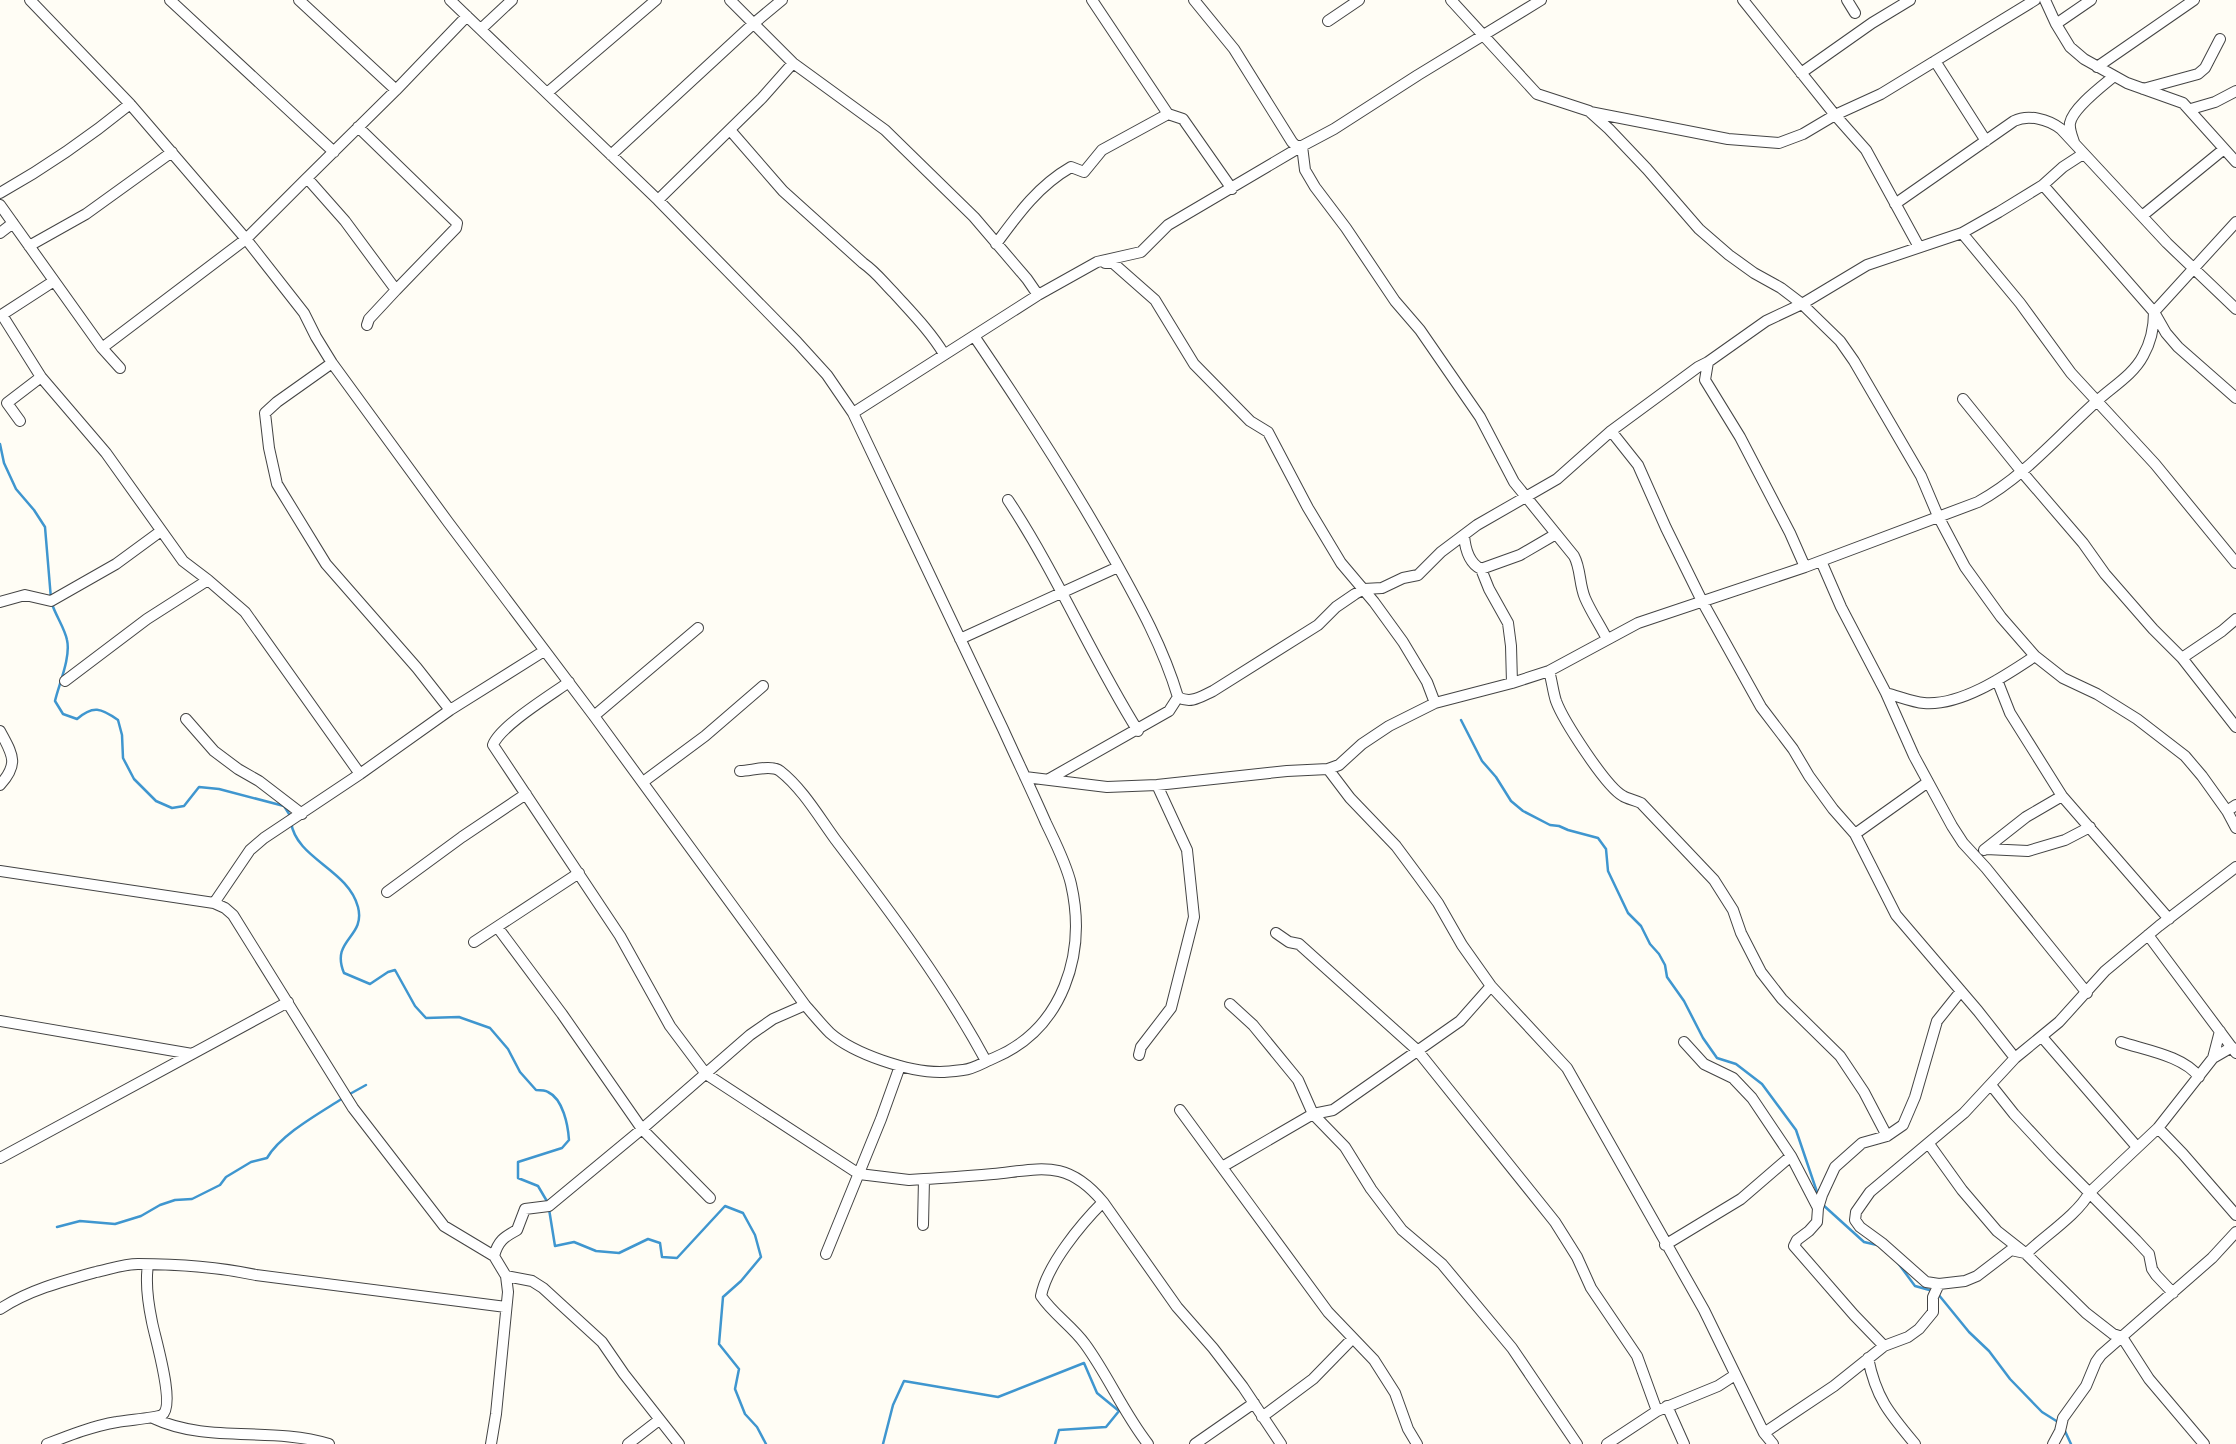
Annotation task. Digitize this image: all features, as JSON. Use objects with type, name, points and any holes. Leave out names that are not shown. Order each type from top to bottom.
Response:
[{"type":"street","points":[[30,0],[130,104],[246,239],[304,313],[332,363],[544,651],[569,682],[805,1005],[831,1034],[846,1043],[900,1066],[938,1072],[968,1069],[1007,1053],[1024,1041],[1051,1015],[1065,985],[1074,947],[1075,916],[1071,883],[1055,841],[853,413],[827,375],[797,342],[658,200],[450,0]]},
{"type":"street","points":[[170,0],[334,152]]},
{"type":"street","points":[[299,0],[396,90]]},
{"type":"street","points":[[481,30],[512,0]]},
{"type":"street","points":[[547,93],[656,0]]},
{"type":"street","points":[[730,0],[793,64],[885,130],[974,217],[1027,279],[1038,295]]},
{"type":"street","points":[[611,155],[753,24],[782,0]]},
{"type":"street","points":[[1092,0],[1168,114],[1184,119],[1232,189]]},
{"type":"street","points":[[1194,0],[1234,49],[1292,142],[1296,146],[1302,146]]},
{"type":"street","points":[[1328,21],[1359,0]]},
{"type":"street","points":[[1451,0],[1537,94],[1589,111],[1728,139],[1779,143],[1803,134],[1881,94],[2036,0]]},
{"type":"street","points":[[853,413],[1038,295],[1097,262],[1141,252],[1168,225],[1302,146],[1334,130],[1418,75],[1541,0]]},
{"type":"street","points":[[1742,0],[1835,116],[1866,150],[1884,188],[1919,247]]},
{"type":"street","points":[[1847,0],[1855,13]]},
{"type":"street","points":[[1801,73],[1899,3],[1910,0]]},
{"type":"street","points":[[2045,0],[2056,24],[2070,47],[2084,60],[2113,77],[2183,103],[2191,109],[2236,162]]},
{"type":"street","points":[[2056,24],[2091,0]]},
{"type":"street","points":[[2097,67],[2194,0]]},
{"type":"street","points":[[102,348],[246,239],[396,90],[467,16]]},
{"type":"street","points":[[2141,89],[2198,74],[2205,68],[2220,39]]},
{"type":"street","points":[[1936,60],[1986,141]]},
{"type":"street","points":[[658,200],[762,98],[793,64]]},
{"type":"street","points":[[2074,143],[2070,125],[2072,118],[2084,103],[2113,77]]},
{"type":"street","points":[[2191,109],[2215,102],[2236,90]]},
{"type":"street","points":[[0,193],[31,176],[86,140],[130,104]]},
{"type":"street","points":[[1589,111],[1647,169],[1699,229],[1729,256],[1781,288],[1802,304],[1840,341],[1854,361],[1921,476],[1938,516],[1965,567],[2001,617],[2035,656],[2063,678],[2097,694],[2137,719],[2184,756],[2232,808],[2236,828]]},
{"type":"street","points":[[996,244],[1023,206],[1054,177],[1071,167],[1084,172],[1102,150],[1168,114]]},
{"type":"street","points":[[1895,204],[2014,121],[2029,118],[2056,125],[2142,216],[2236,309]]},
{"type":"street","points":[[358,127],[456,224],[456,228],[368,320],[368,325]]},
{"type":"street","points":[[730,130],[783,191],[863,263],[878,273],[884,283],[930,332],[944,354]]},
{"type":"street","points":[[1302,146],[1305,170],[1315,186],[1395,301],[1420,330],[1480,417],[1514,482],[1579,565],[1579,580],[1585,597],[1607,639]]},
{"type":"street","points":[[2142,216],[2224,149]]},
{"type":"street","points":[[29,246],[86,214],[172,152]]},
{"type":"street","points":[[974,336],[1089,515],[1145,613],[1169,666],[1178,697],[1185,701],[1195,700],[1213,691],[1318,625],[1336,607],[1364,589],[1382,588],[1403,578],[1418,575],[1441,552],[1464,535],[1507,506],[1547,486],[1568,472],[1611,432],[1698,367],[1766,321],[1802,304],[1867,265],[1962,233],[2043,185],[2063,167],[2084,154]]},
{"type":"street","points":[[307,178],[345,221],[396,290]]},
{"type":"street","points":[[2043,185],[2154,312],[2166,333],[2178,347],[2236,398]]},
{"type":"street","points":[[0,205],[102,348],[120,368]]},
{"type":"street","points":[[1025,777],[1107,787],[1328,769],[1339,765],[1362,744],[1389,726],[1435,703],[1512,683],[1549,671],[1638,623],[1805,567],[1978,502],[2000,490],[2022,472],[2096,401],[2128,375],[2143,357],[2154,326],[2154,312],[2236,222]]},
{"type":"street","points":[[0,233],[13,223]]},
{"type":"street","points":[[1962,233],[2020,302],[2071,373],[2155,464],[2236,563]]},
{"type":"street","points":[[1097,262],[1113,263],[1155,300],[1194,364],[1250,421],[1268,432],[1308,508],[1341,563],[1364,589],[1403,642],[1427,682],[1435,703]]},
{"type":"street","points":[[54,281],[1,316],[41,377],[106,453],[183,561],[245,612],[360,774]]},
{"type":"street","points":[[1708,362],[1705,380],[1740,437],[1790,533],[1805,567]]},
{"type":"street","points":[[332,363],[277,402],[265,413],[269,448],[277,484],[326,564],[417,668],[450,710]]},
{"type":"street","points":[[20,421],[3,400],[41,377]]},
{"type":"street","points":[[1963,399],[2083,543],[2105,574],[2182,658],[2236,727]]},
{"type":"street","points":[[1611,432],[1638,465],[1702,601],[1762,707],[1814,783],[1855,834],[1896,915],[1961,990],[2015,1058]]},
{"type":"street","points":[[1008,500],[1027,528],[1118,698],[1138,731]]},
{"type":"street","points":[[0,602],[25,595],[51,602],[116,564],[161,531]]},
{"type":"street","points":[[1481,569],[1520,555],[1556,534]]},
{"type":"street","points":[[1464,535],[1464,544],[1470,559],[1481,569],[1488,590],[1508,623],[1512,683]]},
{"type":"street","points":[[1821,561],[1845,616],[1886,693],[1928,782],[1952,826],[2087,993]]},
{"type":"street","points":[[960,639],[1118,567]]},
{"type":"street","points":[[65,681],[146,620],[208,580]]},
{"type":"street","points":[[2182,658],[2222,631],[2236,619]]},
{"type":"street","points":[[594,716],[698,628]]},
{"type":"street","points":[[214,903],[250,850],[275,829],[299,816],[450,710],[544,651]]},
{"type":"street","points":[[1886,693],[1924,703],[1946,701],[1968,694],[1997,680],[2035,656]]},
{"type":"street","points":[[1549,671],[1556,700],[1565,721],[1578,741],[1616,791],[1624,797],[1641,803],[1714,880],[1733,910],[1741,932],[1761,972],[1782,1000],[1840,1056],[1864,1092],[1887,1136]]},
{"type":"street","points":[[1997,680],[2010,713],[2062,796],[2169,919]]},
{"type":"street","points":[[569,682],[512,723],[496,738],[493,745],[495,751],[526,794],[620,936],[670,1026],[706,1074],[859,1174],[909,1180],[1038,1168],[1061,1171],[1075,1176],[1091,1187],[1103,1202],[1177,1307],[1213,1348],[1254,1403],[1281,1444]]},
{"type":"street","points":[[642,782],[705,736],[763,686]]},
{"type":"street","points":[[1049,779],[1169,712],[1178,697]]},
{"type":"street","points":[[186,719],[214,751],[238,769],[259,781],[299,816]]},
{"type":"street","points":[[0,731],[13,756],[11,770],[0,785]]},
{"type":"street","points":[[740,771],[774,768],[780,771],[795,786],[945,991],[986,1061]]},
{"type":"street","points":[[1328,769],[1350,798],[1396,846],[1438,903],[1462,945],[1491,986],[1567,1068],[1630,1178],[1665,1245],[1704,1310],[1764,1433],[1773,1444]]},
{"type":"street","points":[[1855,834],[1928,782]]},
{"type":"street","points":[[1139,1055],[1141,1047],[1171,1008],[1194,917],[1187,850],[1157,784]]},
{"type":"street","points":[[387,892],[462,837],[526,794]]},
{"type":"street","points":[[1974,855],[1986,849],[2026,817],[2062,796]]},
{"type":"street","points":[[1986,849],[2028,851],[2065,840],[2090,827]]},
{"type":"street","points":[[2025,1253],[2011,1250],[1977,1276],[1965,1280],[1939,1284],[1926,1282],[1860,1227],[1855,1220],[1856,1212],[1870,1192],[1964,1113],[2015,1058],[2042,1037],[2087,993],[2105,971],[2236,867]]},
{"type":"street","points":[[0,871],[214,903],[234,915],[345,1097],[444,1226],[494,1256],[506,1276],[506,1307],[496,1414],[491,1444]]},
{"type":"street","points":[[474,942],[498,928],[578,873]]},
{"type":"street","points":[[498,928],[562,1014],[642,1129],[710,1198]]},
{"type":"street","points":[[1276,933],[1289,942],[1300,944],[1417,1050],[1554,1222],[1576,1257],[1591,1288],[1638,1356],[1656,1411]]},
{"type":"street","points":[[2148,935],[2234,1050],[2213,1058]]},
{"type":"street","points":[[1222,1167],[1313,1114],[1333,1110],[1460,1020],[1491,986]]},
{"type":"street","points":[[1884,1346],[1794,1246],[1797,1240],[1817,1222],[1818,1208],[1836,1166],[1862,1144],[1887,1136],[1903,1125],[1907,1118],[1937,1021],[1961,990]]},
{"type":"street","points":[[0,1158],[288,1002]]},
{"type":"street","points":[[1230,1004],[1253,1025],[1298,1080],[1313,1114],[1345,1147],[1371,1189],[1402,1230],[1442,1264],[1512,1348],[1577,1444]]},
{"type":"street","points":[[494,1256],[497,1245],[502,1238],[517,1230],[525,1209],[549,1206],[642,1129],[750,1035],[773,1019],[805,1005]]},
{"type":"street","points":[[0,1021],[192,1054]]},
{"type":"street","points":[[2025,1253],[2086,1200],[2089,1193],[2158,1128],[2213,1058],[2220,1032]]},
{"type":"street","points":[[2042,1037],[2137,1147]]},
{"type":"street","points":[[1684,1042],[1704,1064],[1734,1078],[1752,1098],[1792,1156],[1818,1208]]},
{"type":"street","points":[[2121,1042],[2181,1062],[2193,1068],[2199,1077]]},
{"type":"street","points":[[826,1254],[900,1066]]},
{"type":"street","points":[[1991,1085],[2014,1114],[2149,1254],[2152,1269],[2173,1293]]},
{"type":"street","points":[[1180,1110],[1304,1281],[1352,1339],[1374,1360],[1395,1393],[1408,1429],[1417,1444]]},
{"type":"street","points":[[2158,1128],[2188,1159],[2236,1215]]},
{"type":"street","points":[[1929,1144],[1962,1190],[1997,1231],[2025,1253],[2086,1313],[2113,1334],[2122,1337],[2149,1379],[2204,1444]]},
{"type":"street","points":[[1665,1245],[1741,1199],[1792,1156]]},
{"type":"street","points":[[922,1225],[924,1179]]},
{"type":"street","points":[[1103,1202],[1078,1229],[1043,1285],[1041,1296],[1083,1341],[1114,1387],[1122,1408],[1148,1444]]},
{"type":"street","points":[[2053,1444],[2060,1431],[2063,1418],[2086,1386],[2096,1362],[2212,1258],[2236,1232]]},
{"type":"street","points":[[0,1309],[58,1282],[115,1267],[136,1264],[232,1270],[256,1275],[506,1307]]},
{"type":"street","points":[[148,1265],[146,1277],[148,1295],[166,1382],[168,1408],[163,1414],[153,1418]]},
{"type":"street","points":[[506,1276],[532,1282],[543,1288],[602,1342],[659,1420],[679,1444]]},
{"type":"street","points":[[1764,1433],[1834,1386],[1884,1346],[1908,1337],[1933,1312],[1934,1297],[1939,1284]]},
{"type":"street","points":[[1262,1416],[1313,1379],[1352,1339]]},
{"type":"street","points":[[1868,1358],[1876,1391],[1890,1414],[1915,1444]]},
{"type":"street","points":[[1607,1444],[1656,1411],[1718,1386],[1735,1375]]},
{"type":"street","points":[[1195,1444],[1254,1403]]},
{"type":"street","points":[[1667,1406],[1684,1444]]},
{"type":"street","points":[[47,1444],[79,1432],[140,1417],[153,1418],[183,1432],[213,1436],[310,1438],[329,1444]]},
{"type":"street","points":[[628,1444],[659,1420]]},
{"type":"waterway","points":[[0,444],[4,463],[16,489],[34,510],[45,527],[51,599]]},
{"type":"waterway","points":[[52,604],[64,631],[68,647],[66,662],[55,701],[63,714],[77,719],[88,712],[97,710],[107,713],[118,720],[122,735],[123,758],[134,779],[156,801],[172,808],[184,806],[199,787],[219,789],[284,806],[291,817]]},
{"type":"waterway","points":[[1461,720],[1482,761],[1496,777],[1511,801],[1523,811],[1550,825],[1598,838],[1606,849],[1608,871],[1628,913],[1641,926],[1650,944],[1659,954],[1665,965],[1667,977],[1684,1001],[1703,1038],[1717,1058],[1736,1064],[1762,1084],[1796,1130],[1818,1195]]},
{"type":"waterway","points":[[291,822],[295,835],[302,846],[344,883],[358,907],[359,917],[357,926],[341,953],[344,973],[370,984],[388,972],[395,970],[415,1006],[426,1018],[459,1017],[490,1028],[508,1049],[520,1072],[536,1090],[547,1091],[557,1100],[566,1120],[569,1140],[562,1148],[518,1162],[518,1178],[538,1186],[548,1203]]},
{"type":"waterway","points":[[348,1095],[366,1085]]},
{"type":"waterway","points":[[57,1227],[80,1221],[115,1224],[141,1216],[160,1205],[175,1200],[192,1199],[220,1185],[226,1177],[251,1162],[267,1158],[273,1149],[291,1132],[343,1098]]},
{"type":"waterway","points":[[1822,1204],[1864,1242],[1877,1245]]},
{"type":"waterway","points":[[549,1209],[555,1246],[574,1242],[596,1251],[619,1253],[648,1239],[660,1243],[662,1257],[677,1258],[725,1206],[743,1213],[755,1235],[761,1257],[741,1281],[723,1297],[719,1344],[739,1369],[735,1389],[745,1414],[757,1427],[766,1444]]},
{"type":"waterway","points":[[1898,1263],[1915,1286],[1933,1291]]},
{"type":"waterway","points":[[1938,1294],[1969,1332],[1989,1351],[2010,1379],[2042,1412],[2058,1422]]},
{"type":"waterway","points":[[883,1444],[893,1405],[904,1381],[998,1397],[1084,1363],[1097,1393],[1119,1411],[1106,1427],[1059,1430],[1055,1444]]},
{"type":"waterway","points":[[2064,1429],[2071,1444]]}]
